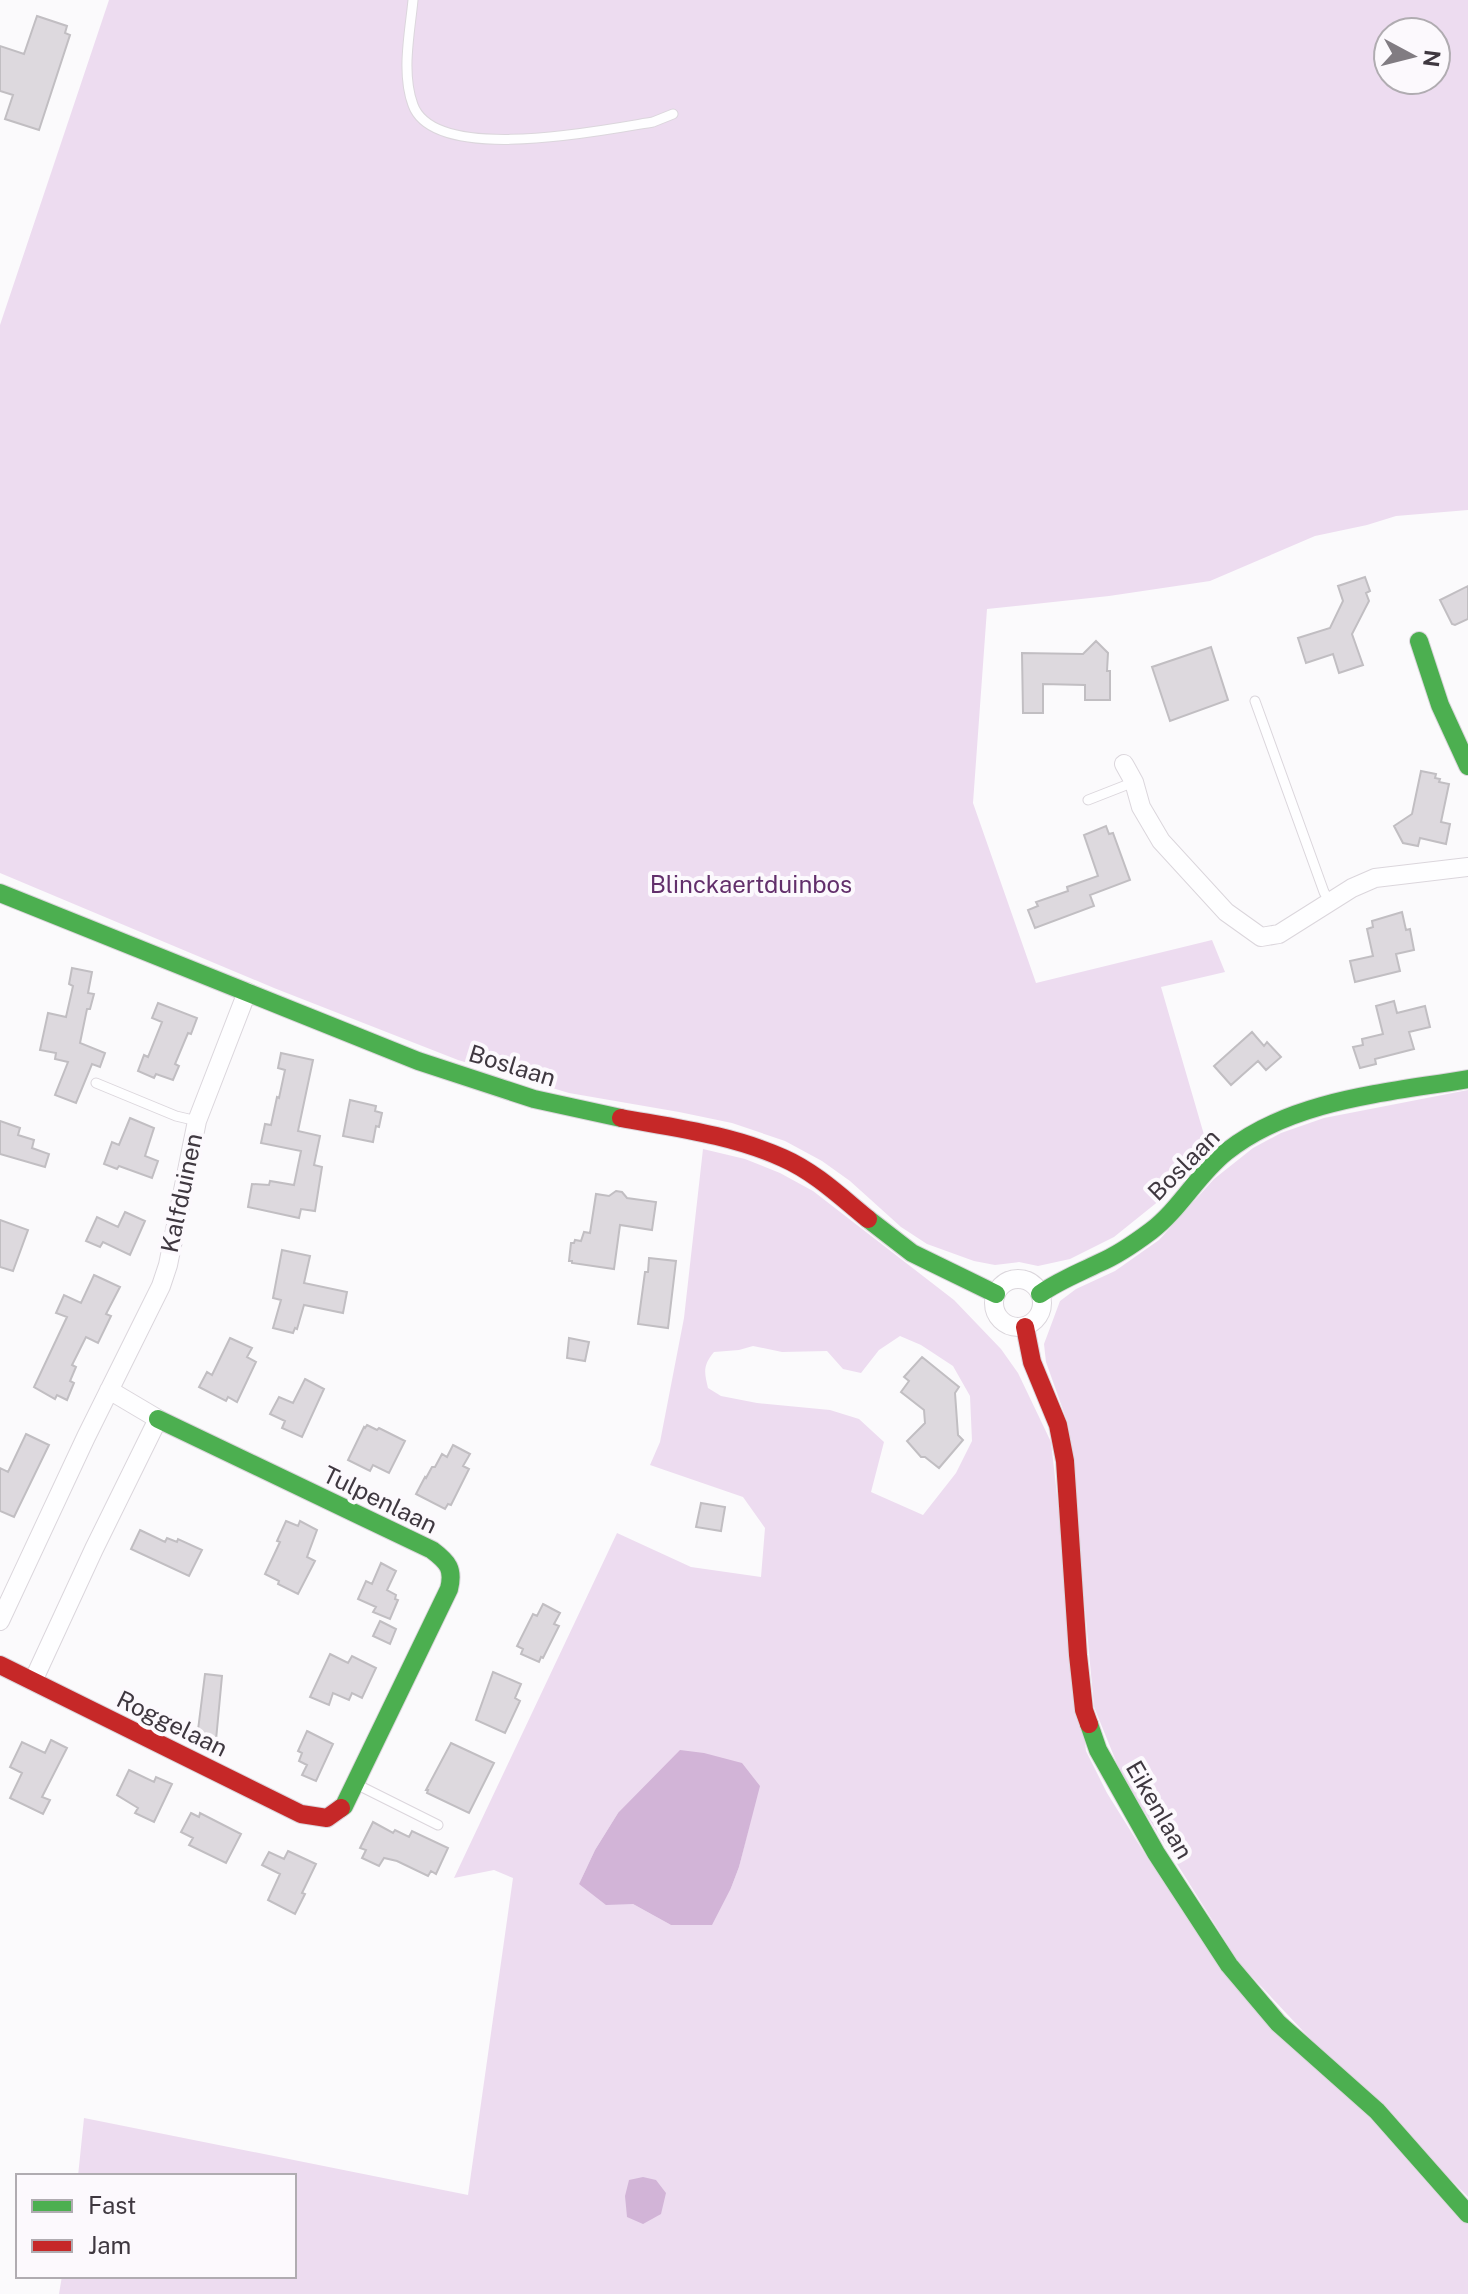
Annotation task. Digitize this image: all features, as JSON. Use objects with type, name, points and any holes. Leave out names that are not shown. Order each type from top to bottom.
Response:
[{"type":"street","points":[[1419,641],[1427,673],[1468,766]]},
{"type":"street","points":[[1124,764],[1134,782],[1141,807],[1161,841],[1226,912],[1261,937],[1279,934],[1329,901],[1375,878],[1468,867]]},
{"type":"street","name":"Boslaan","points":[[0,893],[418,1061],[484,1084],[597,1114],[719,1136],[784,1158],[821,1180],[912,1253],[996,1294]]},
{"type":"street","name":"Kalfduinen","points":[[0,1621],[168,1265],[197,1121],[247,992]]},
{"type":"street","name":"Boslaan","points":[[1040,1294],[1052,1285],[1112,1258],[1155,1228],[1206,1171],[1248,1136],[1282,1119],[1312,1109],[1468,1079]]},
{"type":"street","points":[[1017,1279],[1029,1282],[1040,1294],[1042,1308],[1039,1316],[1025,1327],[1010,1326],[998,1317],[994,1305],[996,1294],[1004,1284],[1017,1279]]},
{"type":"street","name":"Eikenlaan","points":[[1025,1327],[1032,1362],[1058,1425],[1065,1461],[1084,1710],[1098,1750],[1156,1853],[1229,1965],[1278,2023],[1377,2111],[1468,2214]]},
{"type":"street","points":[[33,1681],[158,1419],[109,1390]]},
{"type":"street","name":"Tulpenlaan","points":[[158,1419],[432,1550],[449,1562],[453,1576],[449,1589],[356,1784],[344,1806],[327,1818]]},
{"type":"street","name":"Roggelaan","points":[[0,1665],[301,1814],[327,1818]]},
{"type":"lane","points":[[413,0],[408,76],[412,104],[420,118],[435,129],[460,136],[525,140],[653,122],[673,114]]},
{"type":"lane","points":[[1255,701],[1329,901]]},
{"type":"lane","points":[[1088,800],[1134,782]]},
{"type":"lane","points":[[96,1083],[176,1116],[197,1121]]},
{"type":"lane","points":[[356,1784],[438,1825]]},
{"type":"green space","name":"Blinckaertduinbos","points":[[109,0],[1468,0],[1468,510],[1396,516],[1315,536],[1210,581],[987,609],[973,803],[1036,983],[1212,940],[1225,972],[1161,987],[1207,1145],[1160,1200],[1114,1237],[1070,1259],[1038,1266],[1019,1262],[995,1265],[974,1261],[927,1244],[901,1227],[850,1181],[785,1141],[732,1123],[569,1093],[458,1060],[274,988],[0,873],[0,325]]},
{"type":"green space","points":[[1468,1090],[1468,2197],[1239,1963],[1122,1776],[1094,1707],[1068,1424],[1046,1362],[1044,1344],[1060,1301],[1076,1289],[1115,1271],[1159,1240],[1214,1179],[1253,1148],[1281,1133],[1324,1118]]},
{"type":"green space","points":[[703,1149],[745,1159],[813,1191],[954,1300],[1001,1349],[1018,1373],[1051,1442],[1086,1751],[1107,1793],[1150,1862],[1468,2224],[1468,2294],[59,2294],[62,2278],[296,2278],[296,2174],[78,2174],[84,2118],[468,2195],[513,1878],[494,1870],[454,1878],[617,1533],[691,1567],[761,1577],[765,1528],[743,1497],[650,1465],[660,1442],[684,1318]],"holes":[[[900,1336],[921,1345],[953,1366],[970,1396],[972,1441],[956,1473],[923,1515],[871,1492],[884,1442],[859,1419],[830,1410],[721,1396],[708,1388],[706,1377],[705,1369],[714,1352],[753,1346],[782,1352],[827,1351],[843,1369],[861,1373],[879,1350]],[[759,1786],[731,1888],[671,1925],[633,1904],[579,1884],[618,1813]]]},
{"type":"shaded area","points":[[680,1750],[742,1763],[760,1786],[739,1867],[712,1925],[671,1925],[633,1904],[606,1905],[579,1884],[618,1813]]},
{"type":"shaded area","points":[[643,2177],[656,2180],[666,2193],[661,2214],[643,2224],[627,2217],[625,2196],[629,2180]]},
{"type":"building","points":[[37,16],[67,26],[65,33],[70,35],[39,130],[5,119],[13,95],[0,91],[0,46],[24,54]]},
{"type":"building","points":[[1365,577],[1370,591],[1366,593],[1369,601],[1352,634],[1363,665],[1339,673],[1333,654],[1306,663],[1298,638],[1330,628],[1343,601],[1338,586]]},
{"type":"building","points":[[1468,586],[1468,619],[1452,624],[1440,600]]},
{"type":"building","points":[[1096,641],[1108,653],[1110,700],[1085,700],[1085,685],[1043,684],[1043,713],[1023,713],[1022,653],[1083,654]]},
{"type":"building","points":[[1211,647],[1228,700],[1170,721],[1152,667]]},
{"type":"building","points":[[1421,771],[1436,774],[1439,782],[1449,784],[1441,822],[1450,824],[1446,844],[1420,838],[1418,846],[1403,843],[1394,826],[1412,814]]},
{"type":"building","points":[[1106,826],[1109,834],[1113,833],[1130,880],[1090,895],[1094,906],[1035,928],[1028,910],[1038,906],[1036,902],[1098,876],[1084,835]]},
{"type":"building","points":[[1402,912],[1406,930],[1410,929],[1414,950],[1396,954],[1400,971],[1355,982],[1350,961],[1373,956],[1367,929],[1373,927],[1372,921]]},
{"type":"building","points":[[72,968],[92,972],[88,993],[94,994],[90,1009],[87,1009],[80,1043],[105,1053],[100,1067],[92,1064],[76,1103],[55,1095],[68,1062],[55,1059],[56,1053],[40,1050],[48,1013],[66,1017],[73,986],[69,984]]},
{"type":"building","points":[[1394,1001],[1397,1013],[1425,1006],[1430,1027],[1409,1032],[1414,1049],[1375,1059],[1376,1064],[1360,1068],[1353,1047],[1363,1045],[1362,1039],[1383,1034],[1376,1006]]},
{"type":"building","points":[[158,1003],[197,1018],[175,1064],[179,1066],[173,1080],[156,1074],[154,1078],[138,1071],[144,1055],[148,1057],[162,1022],[152,1018]]},
{"type":"building","points":[[1252,1032],[1264,1046],[1267,1042],[1281,1057],[1266,1070],[1258,1061],[1231,1085],[1214,1066]]},
{"type":"building","points":[[281,1053],[313,1060],[298,1131],[320,1136],[314,1165],[322,1167],[315,1211],[301,1209],[299,1218],[248,1207],[252,1184],[269,1185],[270,1181],[294,1185],[301,1151],[261,1143],[265,1124],[271,1125],[279,1098],[285,1070],[278,1068]]},
{"type":"building","points":[[350,1100],[376,1106],[375,1111],[382,1113],[373,1142],[343,1136]]},
{"type":"building","points":[[130,1118],[154,1128],[145,1156],[158,1161],[152,1178],[104,1164],[112,1142],[119,1145]]},
{"type":"building","points":[[0,1121],[20,1128],[18,1135],[34,1140],[32,1148],[49,1154],[45,1167],[0,1154]]},
{"type":"building","points":[[616,1191],[627,1198],[656,1202],[652,1230],[620,1225],[614,1269],[572,1263],[569,1261],[571,1243],[581,1241],[584,1232],[590,1233],[596,1194],[609,1196]]},
{"type":"building","points":[[125,1212],[145,1221],[130,1255],[103,1242],[100,1247],[86,1241],[97,1217],[118,1227]]},
{"type":"building","points":[[0,1220],[28,1230],[13,1271],[0,1267]]},
{"type":"building","points":[[282,1250],[310,1256],[304,1283],[347,1292],[343,1313],[304,1305],[293,1333],[273,1328],[281,1300],[273,1298]]},
{"type":"building","points":[[649,1258],[676,1261],[668,1328],[638,1324]]},
{"type":"building","points":[[94,1275],[120,1287],[106,1314],[111,1316],[98,1343],[86,1337],[72,1365],[76,1367],[70,1381],[74,1383],[67,1400],[57,1395],[55,1399],[34,1387],[67,1317],[56,1313],[64,1295],[81,1303]]},
{"type":"building","points":[[230,1338],[252,1348],[247,1357],[256,1362],[237,1402],[228,1397],[226,1401],[199,1387],[207,1372],[212,1375]]},
{"type":"building","points":[[569,1338],[589,1342],[585,1361],[567,1358]]},
{"type":"building","points":[[922,1357],[959,1387],[955,1393],[958,1435],[963,1440],[939,1468],[921,1457],[907,1441],[925,1423],[924,1410],[901,1392],[909,1381],[904,1377]]},
{"type":"building","points":[[305,1379],[324,1389],[302,1437],[282,1428],[285,1421],[270,1414],[279,1397],[293,1403]]},
{"type":"building","points":[[367,1425],[405,1441],[389,1473],[373,1465],[370,1471],[348,1460]]},
{"type":"building","points":[[26,1434],[49,1445],[14,1517],[0,1511],[0,1468],[8,1472]]},
{"type":"building","points":[[453,1445],[470,1454],[463,1466],[469,1469],[451,1505],[448,1504],[445,1509],[416,1494],[432,1467],[442,1454],[447,1457]]},
{"type":"building","points":[[701,1503],[725,1507],[721,1531],[696,1527]]},
{"type":"building","points":[[286,1521],[298,1526],[300,1521],[317,1530],[307,1557],[315,1561],[298,1594],[265,1574]]},
{"type":"building","points":[[140,1530],[165,1542],[167,1538],[177,1542],[178,1539],[202,1550],[189,1576],[131,1549]]},
{"type":"building","points":[[381,1563],[396,1571],[387,1590],[398,1600],[390,1619],[373,1612],[376,1607],[358,1599],[366,1581],[372,1584]]},
{"type":"building","points":[[543,1604],[560,1613],[554,1624],[559,1626],[539,1662],[521,1654],[523,1649],[517,1646],[533,1614],[537,1616]]},
{"type":"building","points":[[380,1621],[396,1629],[390,1644],[373,1636]]},
{"type":"building","points":[[330,1654],[348,1663],[352,1656],[376,1668],[362,1698],[352,1693],[349,1700],[333,1693],[329,1705],[310,1697]]},
{"type":"building","points":[[493,1672],[521,1684],[515,1698],[520,1701],[505,1733],[476,1720]]},
{"type":"building","points":[[205,1674],[222,1676],[216,1740],[197,1738]]},
{"type":"building","points":[[307,1731],[333,1744],[316,1781],[302,1775],[307,1765],[299,1761],[302,1753],[298,1751]]},
{"type":"building","points":[[51,1740],[67,1748],[42,1797],[50,1800],[43,1814],[10,1798],[22,1773],[10,1767],[22,1742],[45,1753]]},
{"type":"building","points":[[451,1743],[494,1763],[469,1813],[426,1790]]},
{"type":"building","points":[[129,1770],[154,1782],[156,1777],[172,1784],[154,1822],[135,1813],[138,1808],[117,1795]]},
{"type":"building","points":[[191,1813],[199,1817],[200,1813],[241,1834],[226,1863],[189,1845],[193,1838],[181,1832]]},
{"type":"building","points":[[373,1822],[393,1833],[395,1830],[409,1837],[412,1831],[448,1848],[436,1874],[431,1871],[428,1876],[384,1858],[379,1866],[362,1858],[366,1850],[360,1848]]},
{"type":"building","points":[[288,1851],[316,1864],[295,1914],[268,1900],[280,1874],[262,1865],[269,1852],[284,1859]]},
{"type":"traffic: fast","points":[[1419,641],[1440,705],[1468,766]]},
{"type":"traffic: fast","points":[[0,893],[418,1061],[534,1099],[621,1118]]},
{"type":"traffic: fast","points":[[1040,1294],[1120,1253],[1151,1231],[1171,1213],[1216,1161],[1252,1134],[1281,1120],[1342,1101],[1468,1079]]},
{"type":"traffic: fast","points":[[868,1219],[912,1253],[996,1294]]},
{"type":"traffic: fast","points":[[158,1419],[432,1550],[448,1566],[451,1576],[449,1589],[341,1808]]},
{"type":"traffic: fast","points":[[1089,1724],[1098,1750],[1156,1853],[1229,1965],[1278,2023],[1377,2111],[1468,2214]]},
{"type":"traffic: jam","points":[[621,1118],[704,1133],[764,1150],[806,1170],[868,1219]]},
{"type":"traffic: jam","points":[[1025,1327],[1032,1362],[1058,1425],[1065,1461],[1078,1655],[1084,1710],[1089,1724]]},
{"type":"traffic: jam","points":[[0,1665],[301,1814],[327,1818],[341,1808]]}]
